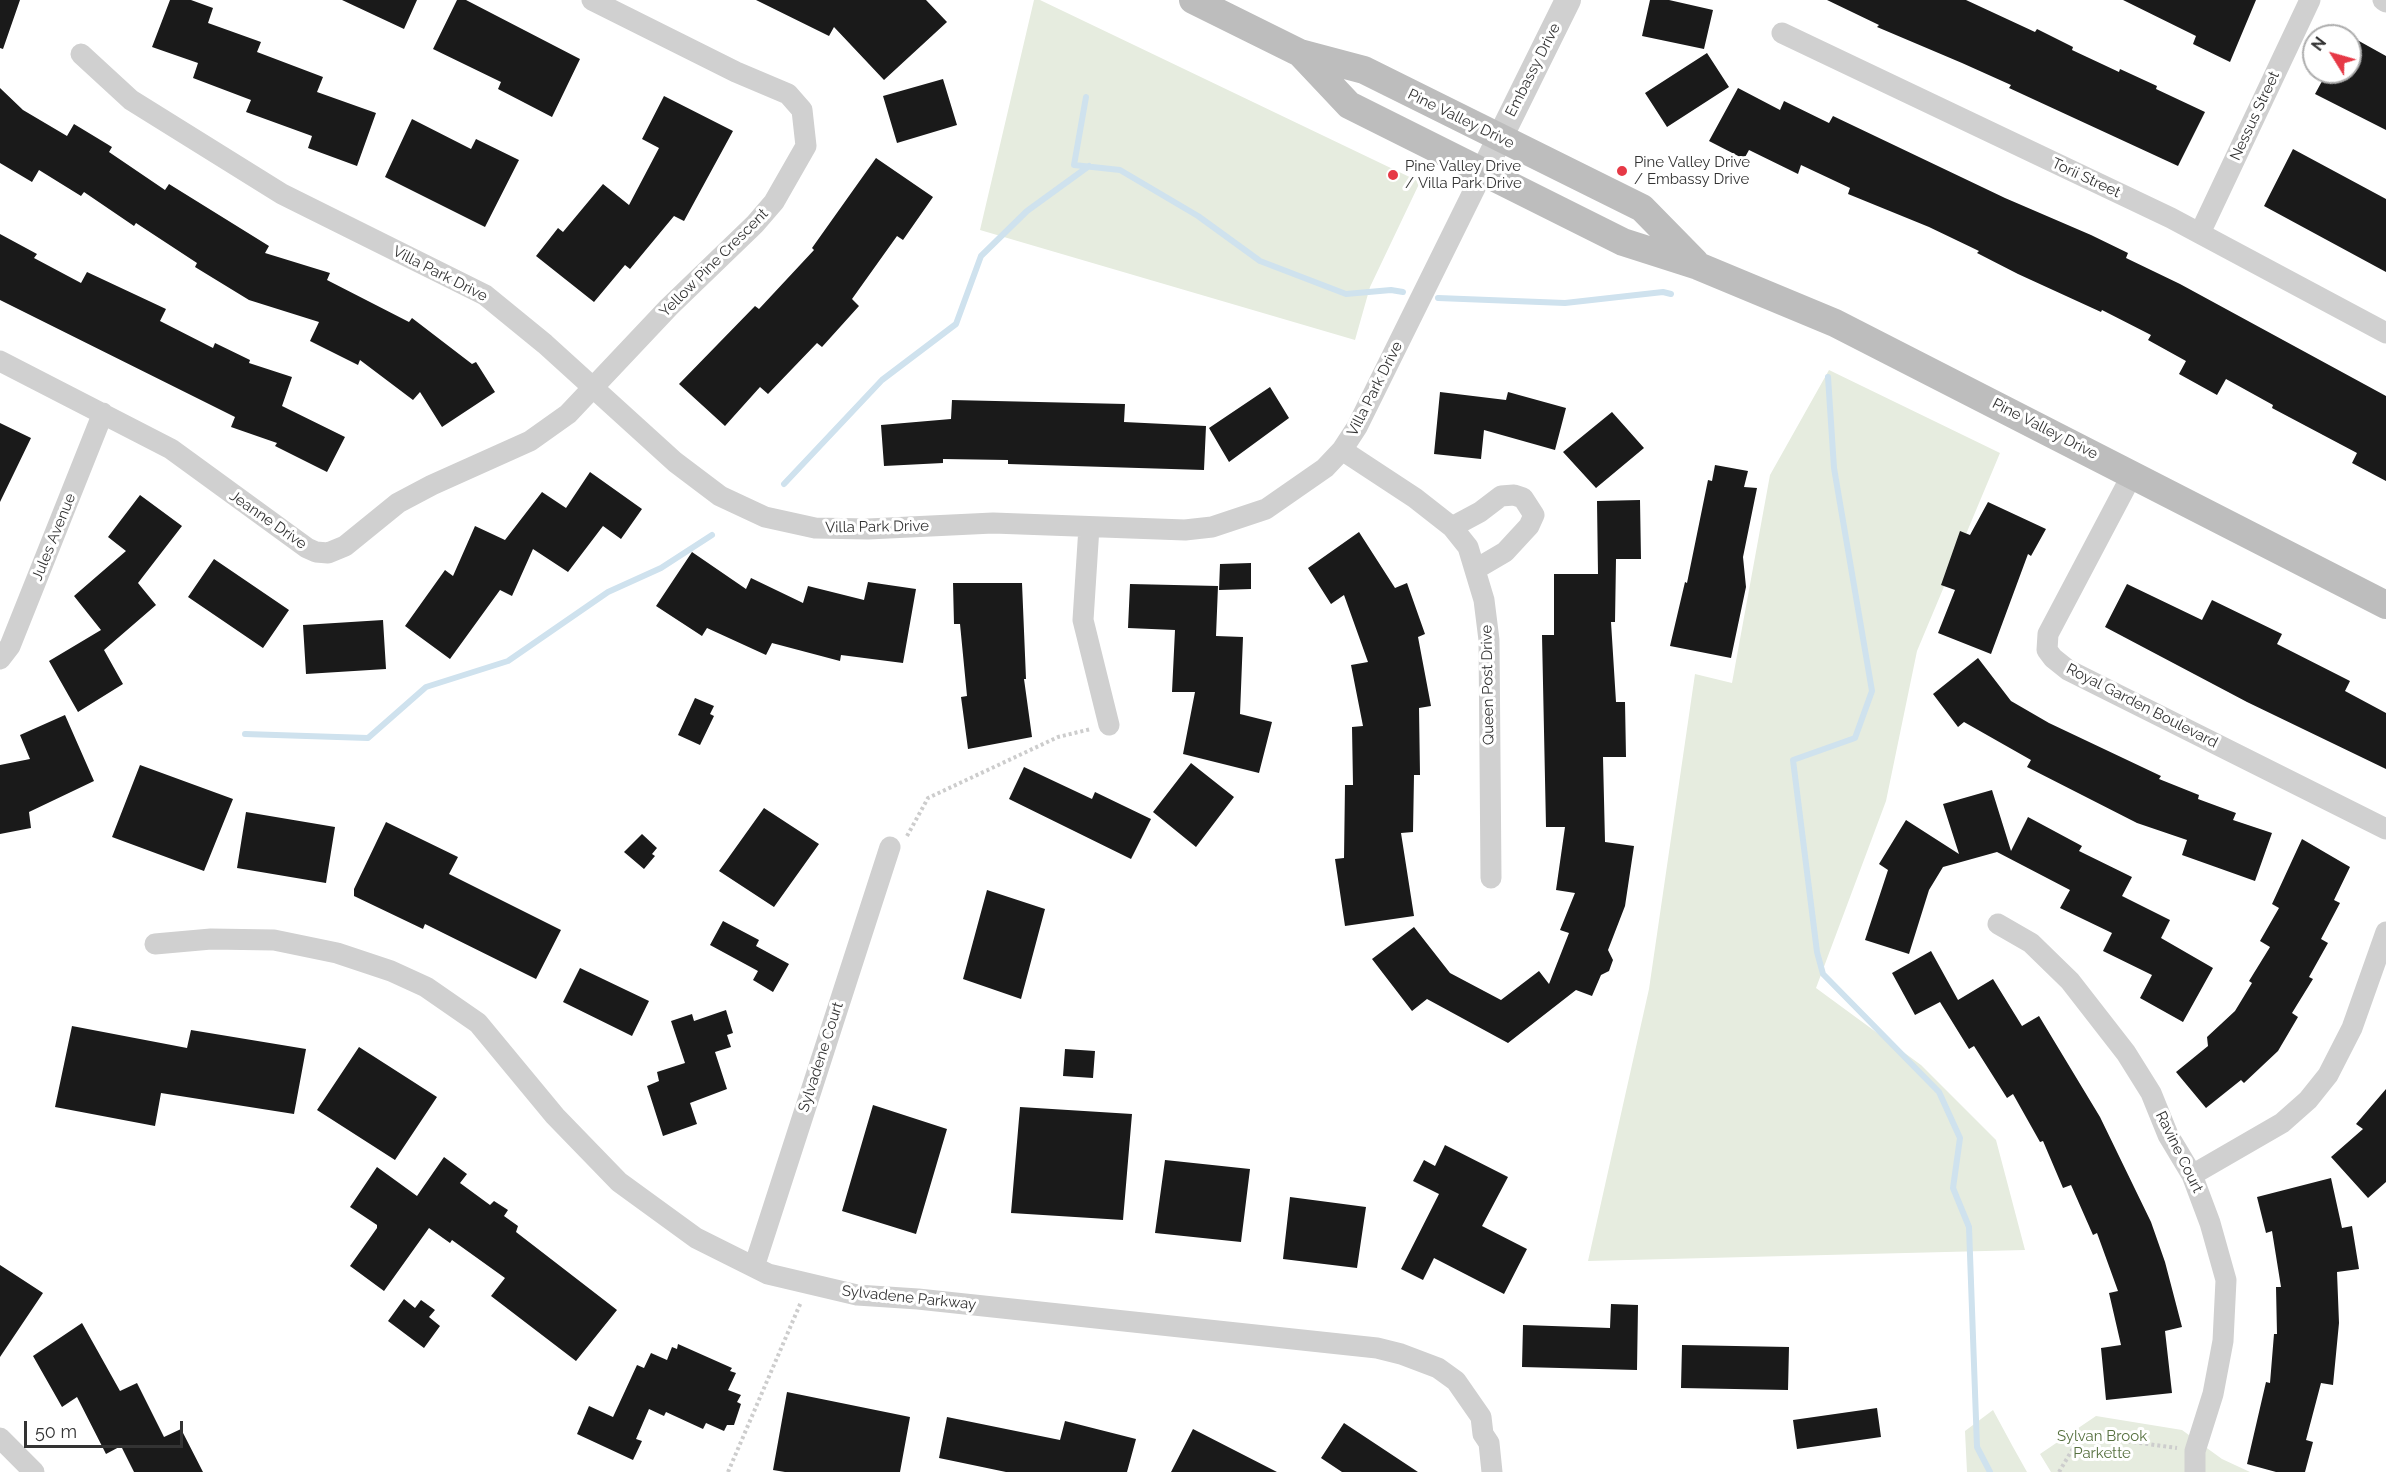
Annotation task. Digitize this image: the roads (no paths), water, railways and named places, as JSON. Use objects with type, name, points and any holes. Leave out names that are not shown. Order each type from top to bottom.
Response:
[{"type":"main road","name":"Pine Valley Drive","points":[[1193,0],[1300,53],[1364,70],[1642,208],[1698,266]]},
{"type":"main road","name":"Pine Valley Drive","points":[[1300,53],[1349,105],[1623,242],[1698,266],[1835,323],[2386,604]]},
{"type":"street","name":"Yellow Pine Crescent","points":[[592,0],[736,72],[789,94],[802,110],[806,136],[806,147],[774,202],[593,388]]},
{"type":"street","name":"Embassy Drive","points":[[1483,172],[1568,0]]},
{"type":"street","name":"Nessus Street","points":[[2200,233],[2310,0]]},
{"type":"street","name":"Torii Street","points":[[1782,33],[2200,233],[2386,333]]},
{"type":"street","name":"Villa Park Drive","points":[[81,54],[131,100],[282,194],[485,295],[703,484],[744,508],[765,517],[815,528],[843,530],[993,523],[1185,530],[1240,520],[1266,510],[1303,486],[1342,450],[1384,377],[1424,289],[1483,172]]},
{"type":"street","name":"Jeanne Drive","points":[[0,361],[171,449],[307,548],[328,553],[345,546],[398,503],[538,437],[568,414],[593,388]]},
{"type":"street","name":"Jules Avenue","points":[[0,659],[10,646],[102,413]]},
{"type":"street","name":"Queen Post Drive","points":[[1342,450],[1415,498],[1452,527],[1468,547],[1476,569],[1484,600],[1489,640],[1491,878]]},
{"type":"street","name":"Royal Garden Boulevard","points":[[2133,473],[2048,634],[2047,650],[2068,670],[2386,828]]},
{"type":"street","points":[[1452,527],[1480,512],[1501,496],[1514,495],[1523,498],[1534,514],[1529,526],[1505,552],[1476,569]]},
{"type":"street","points":[[1089,527],[1083,620],[1109,725]]},
{"type":"street","name":"Sylvadene Court","points":[[754,1267],[890,847]]},
{"type":"street","name":"Ravine Court","points":[[1998,924],[2031,943],[2070,981],[2126,1053],[2151,1093],[2168,1136],[2192,1175],[2210,1223],[2226,1280],[2218,1374],[2195,1461]]},
{"type":"street","points":[[2192,1175],[2282,1123],[2308,1100],[2328,1075],[2352,1028],[2386,932]]},
{"type":"street","name":"Sylvadene Parkway","points":[[155,944],[210,939],[274,940],[337,953],[391,971],[426,987],[478,1023],[555,1116],[619,1182],[696,1238],[768,1274],[808,1285],[876,1297],[930,1300],[1377,1348],[1438,1368],[1456,1381],[1481,1417],[1495,1468]]},
{"type":"street","points":[[0,1438],[34,1472]]},
{"type":"waterway","points":[[1086,97],[1074,165],[1120,170],[1198,216],[1260,261],[1346,294],[1391,290],[1403,292]]},
{"type":"waterway","points":[[784,484],[882,380],[956,324],[981,256],[1027,211],[1089,166]]},
{"type":"waterway","points":[[1438,298],[1565,303],[1663,292],[1671,294]]},
{"type":"waterway","points":[[1828,377],[1834,468],[1872,691],[1855,738],[1793,760],[1817,952],[1823,974],[1939,1092],[1960,1138],[1953,1188],[1969,1227],[1977,1447],[1990,1472]]},
{"type":"waterway","points":[[245,734],[368,738],[426,687],[508,661],[608,592],[661,568],[712,535]]},
{"type":"place","name":"Pine Valley Drive / Embassy Drive","points":[[1622,171]]},
{"type":"place","name":"Pine Valley Drive / Villa Park Drive","points":[[1393,175]]},
{"type":"park label","name":"Sylvan Brook Parkette","points":[[2102,1444]]}]
